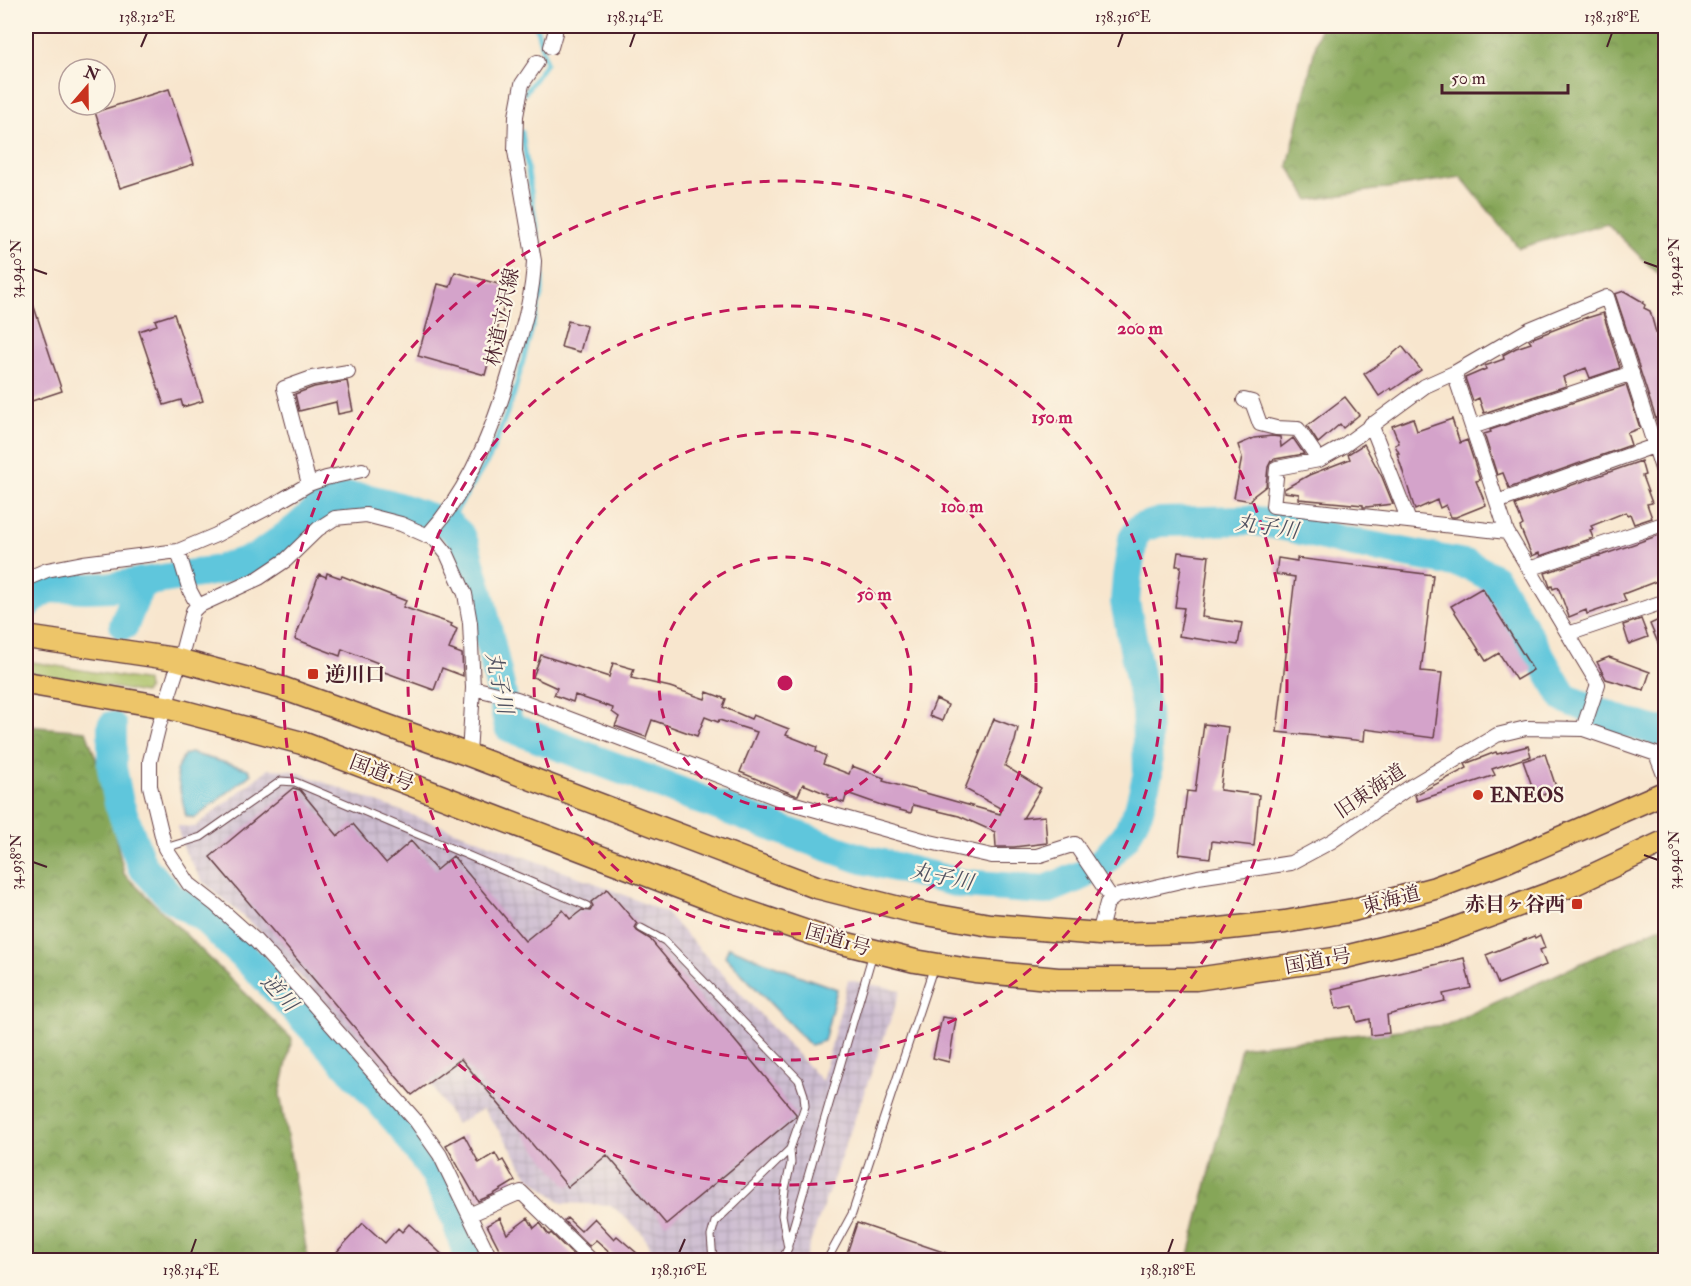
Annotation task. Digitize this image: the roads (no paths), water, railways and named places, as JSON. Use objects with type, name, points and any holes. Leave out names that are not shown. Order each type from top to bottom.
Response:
[{"type":"highway","points":[[26,637],[180,660],[282,688],[469,754],[816,887],[915,912],[990,926],[1099,934]]},
{"type":"highway","name":"国道1号","points":[[26,683],[166,706],[302,743],[710,899],[831,940],[975,971],[1058,979],[1196,979],[1341,958],[1443,933],[1570,886],[1665,841]]},
{"type":"highway","name":"東海道","points":[[1099,934],[1192,932],[1285,922],[1353,910],[1435,888],[1497,865],[1665,792]]},
{"type":"street","points":[[551,47],[555,26]]},
{"type":"street","name":"林道立沢線","points":[[430,532],[453,503],[479,456],[503,399],[530,300],[534,279],[534,261],[515,152],[516,116],[522,84],[537,62]]},
{"type":"street","points":[[1507,532],[1273,506],[1277,468],[1319,460],[1342,447],[1425,386],[1454,373],[1530,329],[1607,297],[1665,481]]},
{"type":"street","points":[[309,484],[284,388],[312,378],[348,372]]},
{"type":"street","points":[[1454,373],[1507,532],[1598,684],[1583,729]]},
{"type":"street","points":[[1472,427],[1632,373]]},
{"type":"street","points":[[1244,400],[1252,402],[1260,424],[1276,428],[1298,429],[1319,460]]},
{"type":"street","points":[[1371,424],[1408,521]]},
{"type":"street","points":[[1497,502],[1654,446]]},
{"type":"street","points":[[26,579],[47,570],[74,565],[180,556],[309,484],[362,470]]},
{"type":"street","points":[[469,754],[477,689],[465,594],[447,554],[430,532],[366,515],[335,518],[318,529],[286,560],[259,578],[198,606],[193,611],[153,745],[149,773],[165,848],[189,884],[255,940],[416,1122],[440,1155],[491,1260]]},
{"type":"street","points":[[1529,569],[1665,523]]},
{"type":"street","points":[[180,556],[190,591],[198,606]]},
{"type":"street","points":[[1568,634],[1665,601]]},
{"type":"street","points":[[477,689],[513,698],[788,802],[930,842],[992,856],[1037,856],[1075,844],[1112,899],[1107,903],[1099,934]]},
{"type":"street","name":"旧東海道","points":[[1112,899],[1116,896],[1198,877],[1291,863],[1332,841],[1410,786],[1497,735],[1526,728],[1583,729],[1656,754],[1665,780]]},
{"type":"street","points":[[469,1215],[521,1192],[591,1260]]},
{"type":"lane","points":[[165,848],[201,837],[281,781],[295,782],[587,906]]},
{"type":"lane","points":[[641,928],[665,941],[799,1080],[805,1106],[790,1149],[791,1163],[782,1215],[788,1248]]},
{"type":"lane","points":[[782,1260],[788,1248],[874,950]]},
{"type":"lane","points":[[827,1260],[852,1214],[934,964]]},
{"type":"lane","points":[[713,1260],[711,1236],[715,1222],[790,1149]]},
{"type":"water","points":[[190,753],[248,769],[251,774],[195,818],[186,816],[176,771],[184,755]]},
{"type":"water","points":[[729,947],[837,989],[824,1041],[810,1045],[725,956]]},
{"type":"waterway","points":[[525,93],[546,63],[536,26]]},
{"type":"waterway","points":[[448,524],[490,457],[514,394],[542,291],[542,264],[522,132]]},
{"type":"waterway","name":"丸子川","points":[[26,605],[45,589],[112,587],[218,570],[258,557],[297,528],[319,508],[334,501],[350,497],[389,504],[448,524],[459,534],[465,546],[482,605],[509,727],[859,858],[963,884],[1046,890],[1085,874],[1103,862],[1126,836],[1139,809],[1148,773],[1146,710],[1125,602],[1127,577],[1133,539],[1140,528],[1160,522],[1251,520],[1469,565],[1495,579],[1564,698],[1624,722],[1657,731],[1666,731]]},
{"type":"waterway","name":"逆川","points":[[124,625],[141,582]]},
{"type":"waterway","name":"逆川","points":[[112,726],[112,768],[119,803],[142,866],[171,897],[203,917],[260,972],[402,1127],[435,1174],[456,1219],[469,1260]]},
{"type":"place","name":"逆川口","points":[[313,674]]},
{"type":"place","name":"ENEOS","points":[[1478,795]]},
{"type":"place","name":"赤目ヶ谷西","points":[[1577,904]]}]
